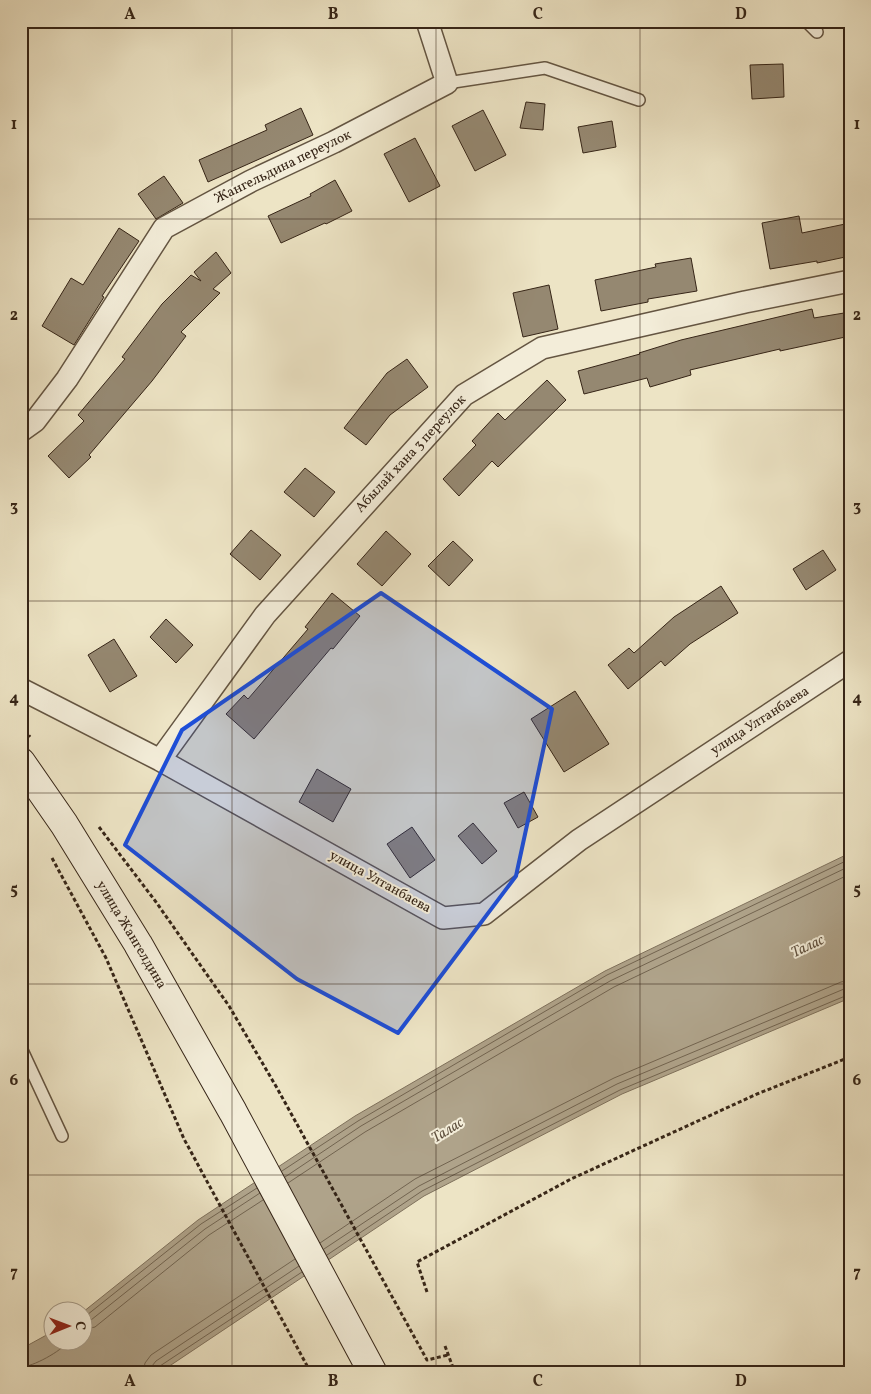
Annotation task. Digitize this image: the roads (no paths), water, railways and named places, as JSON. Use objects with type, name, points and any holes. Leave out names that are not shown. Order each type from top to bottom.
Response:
[{"type":"street","points":[[427,21],[447,83]]},
{"type":"street","name":"Жангельдина переулок","points":[[21,431],[35,421],[67,379],[164,228],[251,181],[334,142],[447,83]]},
{"type":"street","name":"Абылай хана 3 переулок","points":[[160,760],[264,615],[464,395],[542,348],[744,302],[850,281]]},
{"type":"street","name":"улица Ултанбаева","points":[[21,689],[160,760],[443,918],[484,914],[579,840],[850,661]]},
{"type":"street","name":"улица Жангелдина","points":[[27,751],[64,824],[138,944],[233,1112],[374,1373]]},
{"type":"lane","points":[[806,21],[817,32]]},
{"type":"lane","name":"Жангельдина переулок","points":[[447,83],[545,68],[639,100]]},
{"type":"lane","points":[[21,1048],[62,1136]]},
{"type":"water","name":"Талас","points":[[850,853],[850,998],[622,1094],[424,1196],[159,1373],[21,1373],[21,1349],[42,1337],[42,1352],[92,1352],[92,1305],[198,1220],[355,1116],[605,971]]}]
